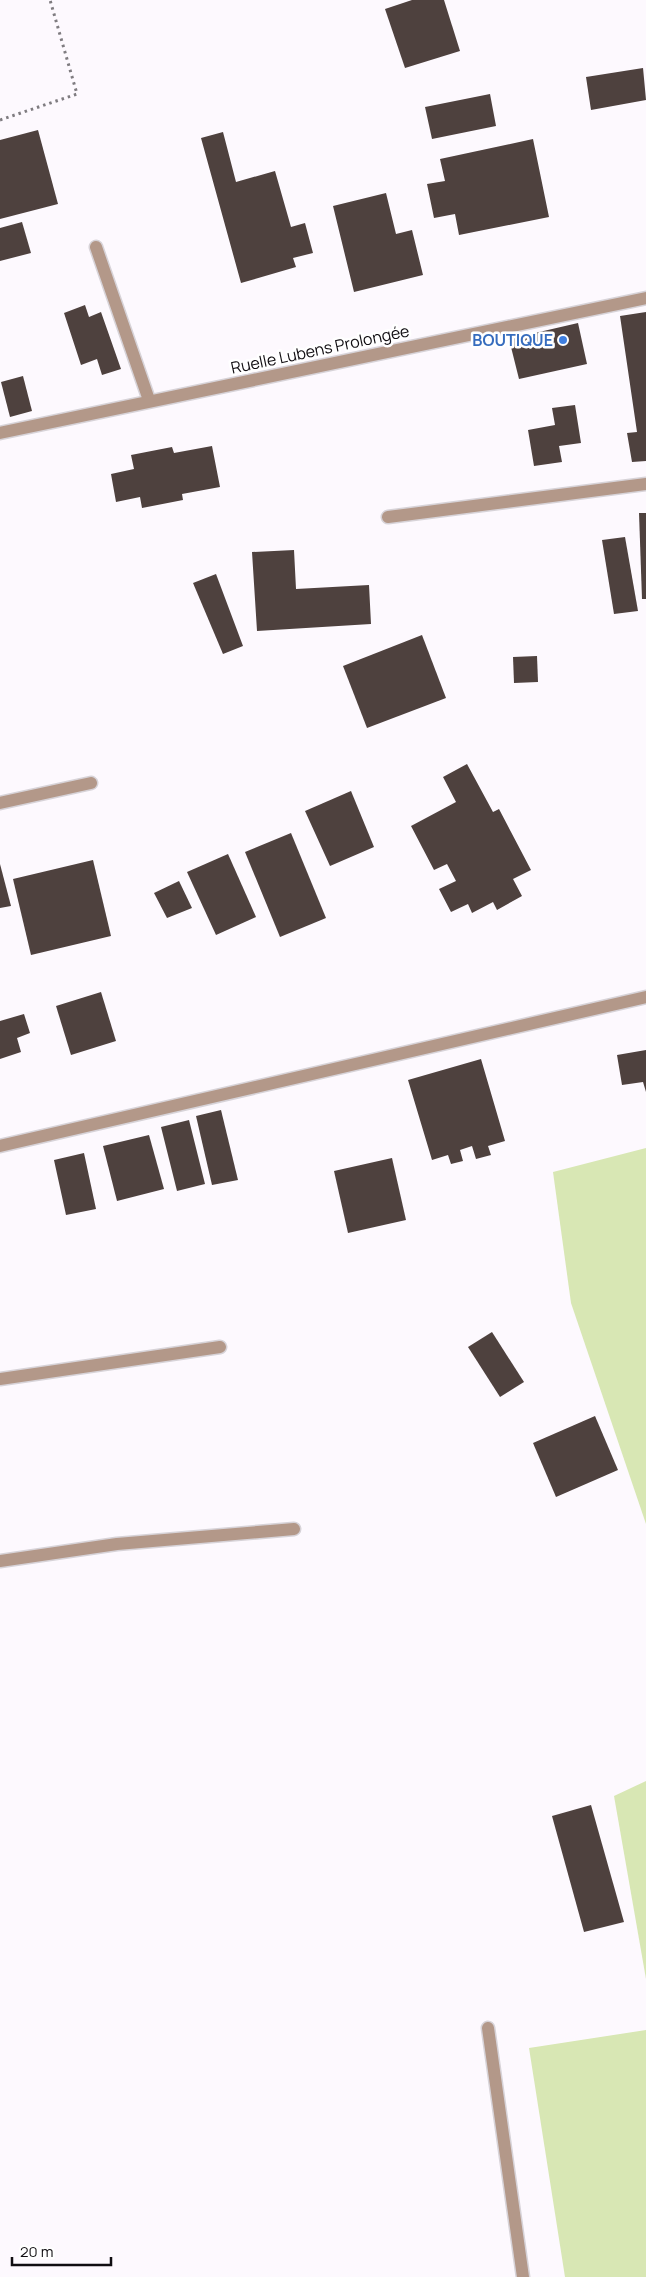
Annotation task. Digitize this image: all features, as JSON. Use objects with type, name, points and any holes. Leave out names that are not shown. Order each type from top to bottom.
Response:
[{"type":"street","points":[[96,247],[149,400]]},
{"type":"street","name":"Ruelle Lubens Prolongée","points":[[0,433],[149,400],[646,298]]},
{"type":"street","points":[[388,517],[646,484]]},
{"type":"street","points":[[0,803],[91,783]]},
{"type":"street","points":[[0,1146],[646,997]]},
{"type":"street","points":[[0,1379],[220,1347]]},
{"type":"street","points":[[0,1561],[117,1544],[294,1529]]},
{"type":"street","points":[[488,2028],[522,2277]]},
{"type":"path","points":[[0,120],[77,94],[50,0]]},
{"type":"green space","points":[[646,1148],[646,1524],[571,1303],[553,1172]]},
{"type":"green space","points":[[646,1781],[646,1979],[614,1796]]},
{"type":"green space","points":[[646,2030],[646,2277],[565,2277],[529,2048]]},
{"type":"building","points":[[412,0],[444,0],[460,51],[405,68],[385,9]]},
{"type":"building","points":[[643,68],[646,100],[591,110],[586,77]]},
{"type":"building","points":[[490,94],[496,126],[432,139],[425,107]]},
{"type":"building","points":[[38,130],[58,204],[0,219],[0,140]]},
{"type":"building","points":[[223,132],[236,182],[275,171],[291,227],[305,223],[313,253],[293,258],[296,267],[241,283],[201,138]]},
{"type":"building","points":[[533,139],[549,217],[459,235],[455,214],[434,218],[427,184],[445,181],[440,159]]},
{"type":"building","points":[[386,193],[396,234],[412,230],[423,275],[354,292],[333,206]]},
{"type":"building","points":[[22,222],[31,253],[0,261],[0,228]]},
{"type":"building","points":[[85,305],[89,317],[101,312],[121,369],[102,375],[97,359],[81,365],[64,313]]},
{"type":"building","points":[[646,312],[646,461],[632,462],[627,433],[637,432],[620,316]]},
{"type":"building","points":[[578,323],[587,364],[519,379],[509,339]]},
{"type":"building","points":[[23,376],[32,411],[10,417],[1,382]]},
{"type":"building","points":[[575,405],[581,443],[559,446],[562,462],[534,466],[528,430],[555,425],[552,408]]},
{"type":"building","points":[[212,446],[220,487],[182,494],[183,500],[142,508],[140,497],[116,502],[111,474],[134,469],[131,455],[172,447],[174,453]]},
{"type":"building","points":[[639,513],[646,513],[646,599],[642,599]]},
{"type":"building","points":[[625,537],[638,611],[614,614],[602,540]]},
{"type":"building","points":[[294,550],[296,589],[369,585],[371,624],[257,631],[252,552]]},
{"type":"building","points":[[216,574],[243,646],[223,654],[193,583]]},
{"type":"building","points":[[422,635],[446,698],[367,728],[343,666]]},
{"type":"building","points":[[537,656],[538,682],[514,683],[513,657]]},
{"type":"building","points":[[467,764],[493,812],[499,809],[531,870],[513,879],[522,896],[497,910],[493,902],[472,913],[468,904],[451,912],[439,889],[456,881],[447,864],[434,870],[411,826],[456,802],[443,777]]},
{"type":"building","points":[[351,791],[374,847],[330,866],[305,811]]},
{"type":"building","points":[[291,833],[326,918],[280,937],[245,852]]},
{"type":"building","points":[[228,854],[256,917],[216,935],[187,872]]},
{"type":"building","points":[[93,860],[111,936],[31,955],[13,879]]},
{"type":"building","points":[[0,864],[11,906],[0,908]]},
{"type":"building","points":[[179,881],[192,908],[167,918],[154,893]]},
{"type":"building","points":[[101,992],[116,1041],[71,1055],[56,1006]]},
{"type":"building","points":[[24,1014],[30,1033],[17,1038],[21,1052],[0,1059],[0,1021]]},
{"type":"building","points":[[646,1050],[646,1092],[643,1082],[622,1085],[617,1055]]},
{"type":"building","points":[[481,1059],[505,1141],[488,1146],[491,1155],[476,1159],[472,1146],[460,1150],[463,1161],[451,1164],[448,1155],[432,1160],[408,1080]]},
{"type":"building","points":[[221,1110],[238,1180],[212,1185],[196,1116]]},
{"type":"building","points":[[189,1120],[205,1184],[177,1191],[161,1127]]},
{"type":"building","points":[[149,1135],[164,1189],[117,1201],[103,1146]]},
{"type":"building","points":[[84,1153],[96,1209],[66,1215],[54,1160]]},
{"type":"building","points":[[392,1158],[406,1220],[348,1233],[334,1171]]},
{"type":"building","points":[[492,1332],[524,1382],[500,1397],[468,1347]]},
{"type":"building","points":[[595,1416],[618,1470],[556,1497],[533,1443]]},
{"type":"building","points":[[591,1805],[624,1922],[584,1932],[552,1816]]},
{"type":"place","name":"BOUTIQUE","points":[[563,340]]}]
